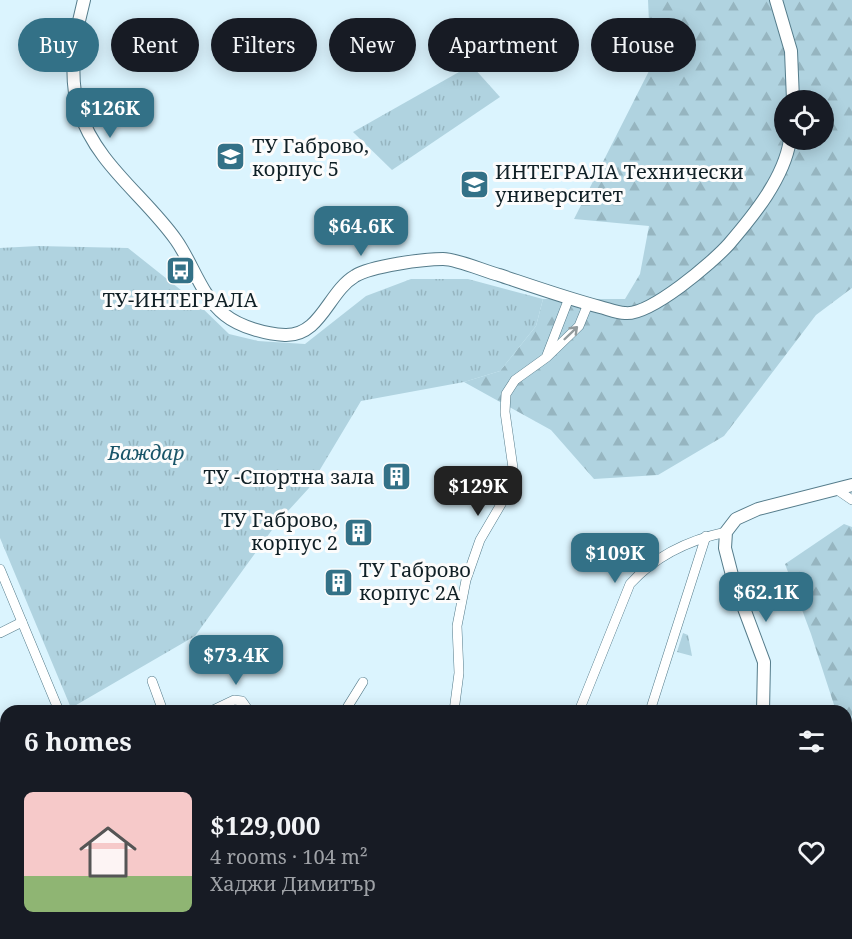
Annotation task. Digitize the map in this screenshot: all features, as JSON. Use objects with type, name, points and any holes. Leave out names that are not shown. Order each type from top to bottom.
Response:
[{"type":"street","points":[[84,0],[77,33],[75,82],[77,102],[88,134],[130,188],[157,213],[187,255],[206,294],[226,316],[265,332],[292,334],[303,331],[355,276],[378,268],[445,259],[588,304],[627,314],[634,312],[670,293],[708,266],[743,227],[773,182],[787,150]]},
{"type":"street","points":[[777,0],[790,51],[792,90]]},
{"type":"street","points":[[547,357],[569,298]]},
{"type":"street","points":[[455,705],[459,674],[457,626],[466,580],[480,540],[513,481],[505,412],[506,394],[514,380],[547,357],[579,327],[588,304]]},
{"type":"street","points":[[763,705],[764,662],[733,579],[725,548],[726,532],[736,519],[758,508],[852,485]]},
{"type":"street","points":[[836,489],[852,500]]},
{"type":"street","points":[[581,705],[630,584],[662,556],[706,536],[726,532]]},
{"type":"street","points":[[652,705],[706,536]]},
{"type":"street","points":[[0,569],[57,705]]},
{"type":"street","points":[[0,633],[22,622]]},
{"type":"street","points":[[152,681],[161,705]]},
{"type":"street","points":[[349,705],[363,682]]},
{"type":"street","points":[[224,705],[234,700],[242,701],[245,705]]},
{"type":"green space","points":[[648,0],[852,0],[852,288],[816,315],[724,436],[658,475],[594,479],[551,430],[464,382],[500,371],[536,326],[543,299],[625,299],[640,274],[649,226],[574,219],[648,72],[696,72],[696,18],[649,18]]},
{"type":"green space","points":[[459,72],[478,72],[500,97],[392,170],[353,132]]},
{"type":"green space","name":"Баждар","points":[[38,246],[128,248],[196,302],[229,334],[258,341],[305,344],[366,296],[411,279],[468,279],[543,299],[536,326],[500,371],[464,382],[361,401],[309,488],[277,523],[195,636],[76,705],[70,705],[0,538],[0,248]]},
{"type":"green space","points":[[443,466],[484,486],[475,504],[434,484]]},
{"type":"green space","points":[[844,524],[852,527],[852,705],[834,705],[785,564]]},
{"type":"green space","points":[[683,633],[688,635],[692,656],[677,652]]},
{"type":"place","name":"ТУ Габрово, корпус 5","points":[[231,157]]},
{"type":"place","name":"ИНТЕГРАЛА Технически университет","points":[[474,184]]},
{"type":"place","name":"ТУ-ИНТЕГРАЛА","points":[[180,270]]},
{"type":"place","name":"ТУ -Спортна зала","points":[[396,477]]},
{"type":"place","name":"ТУ Габрово, корпус 2","points":[[359,532]]},
{"type":"place","name":"ТУ Габрово корпус 2А","points":[[338,582]]}]
